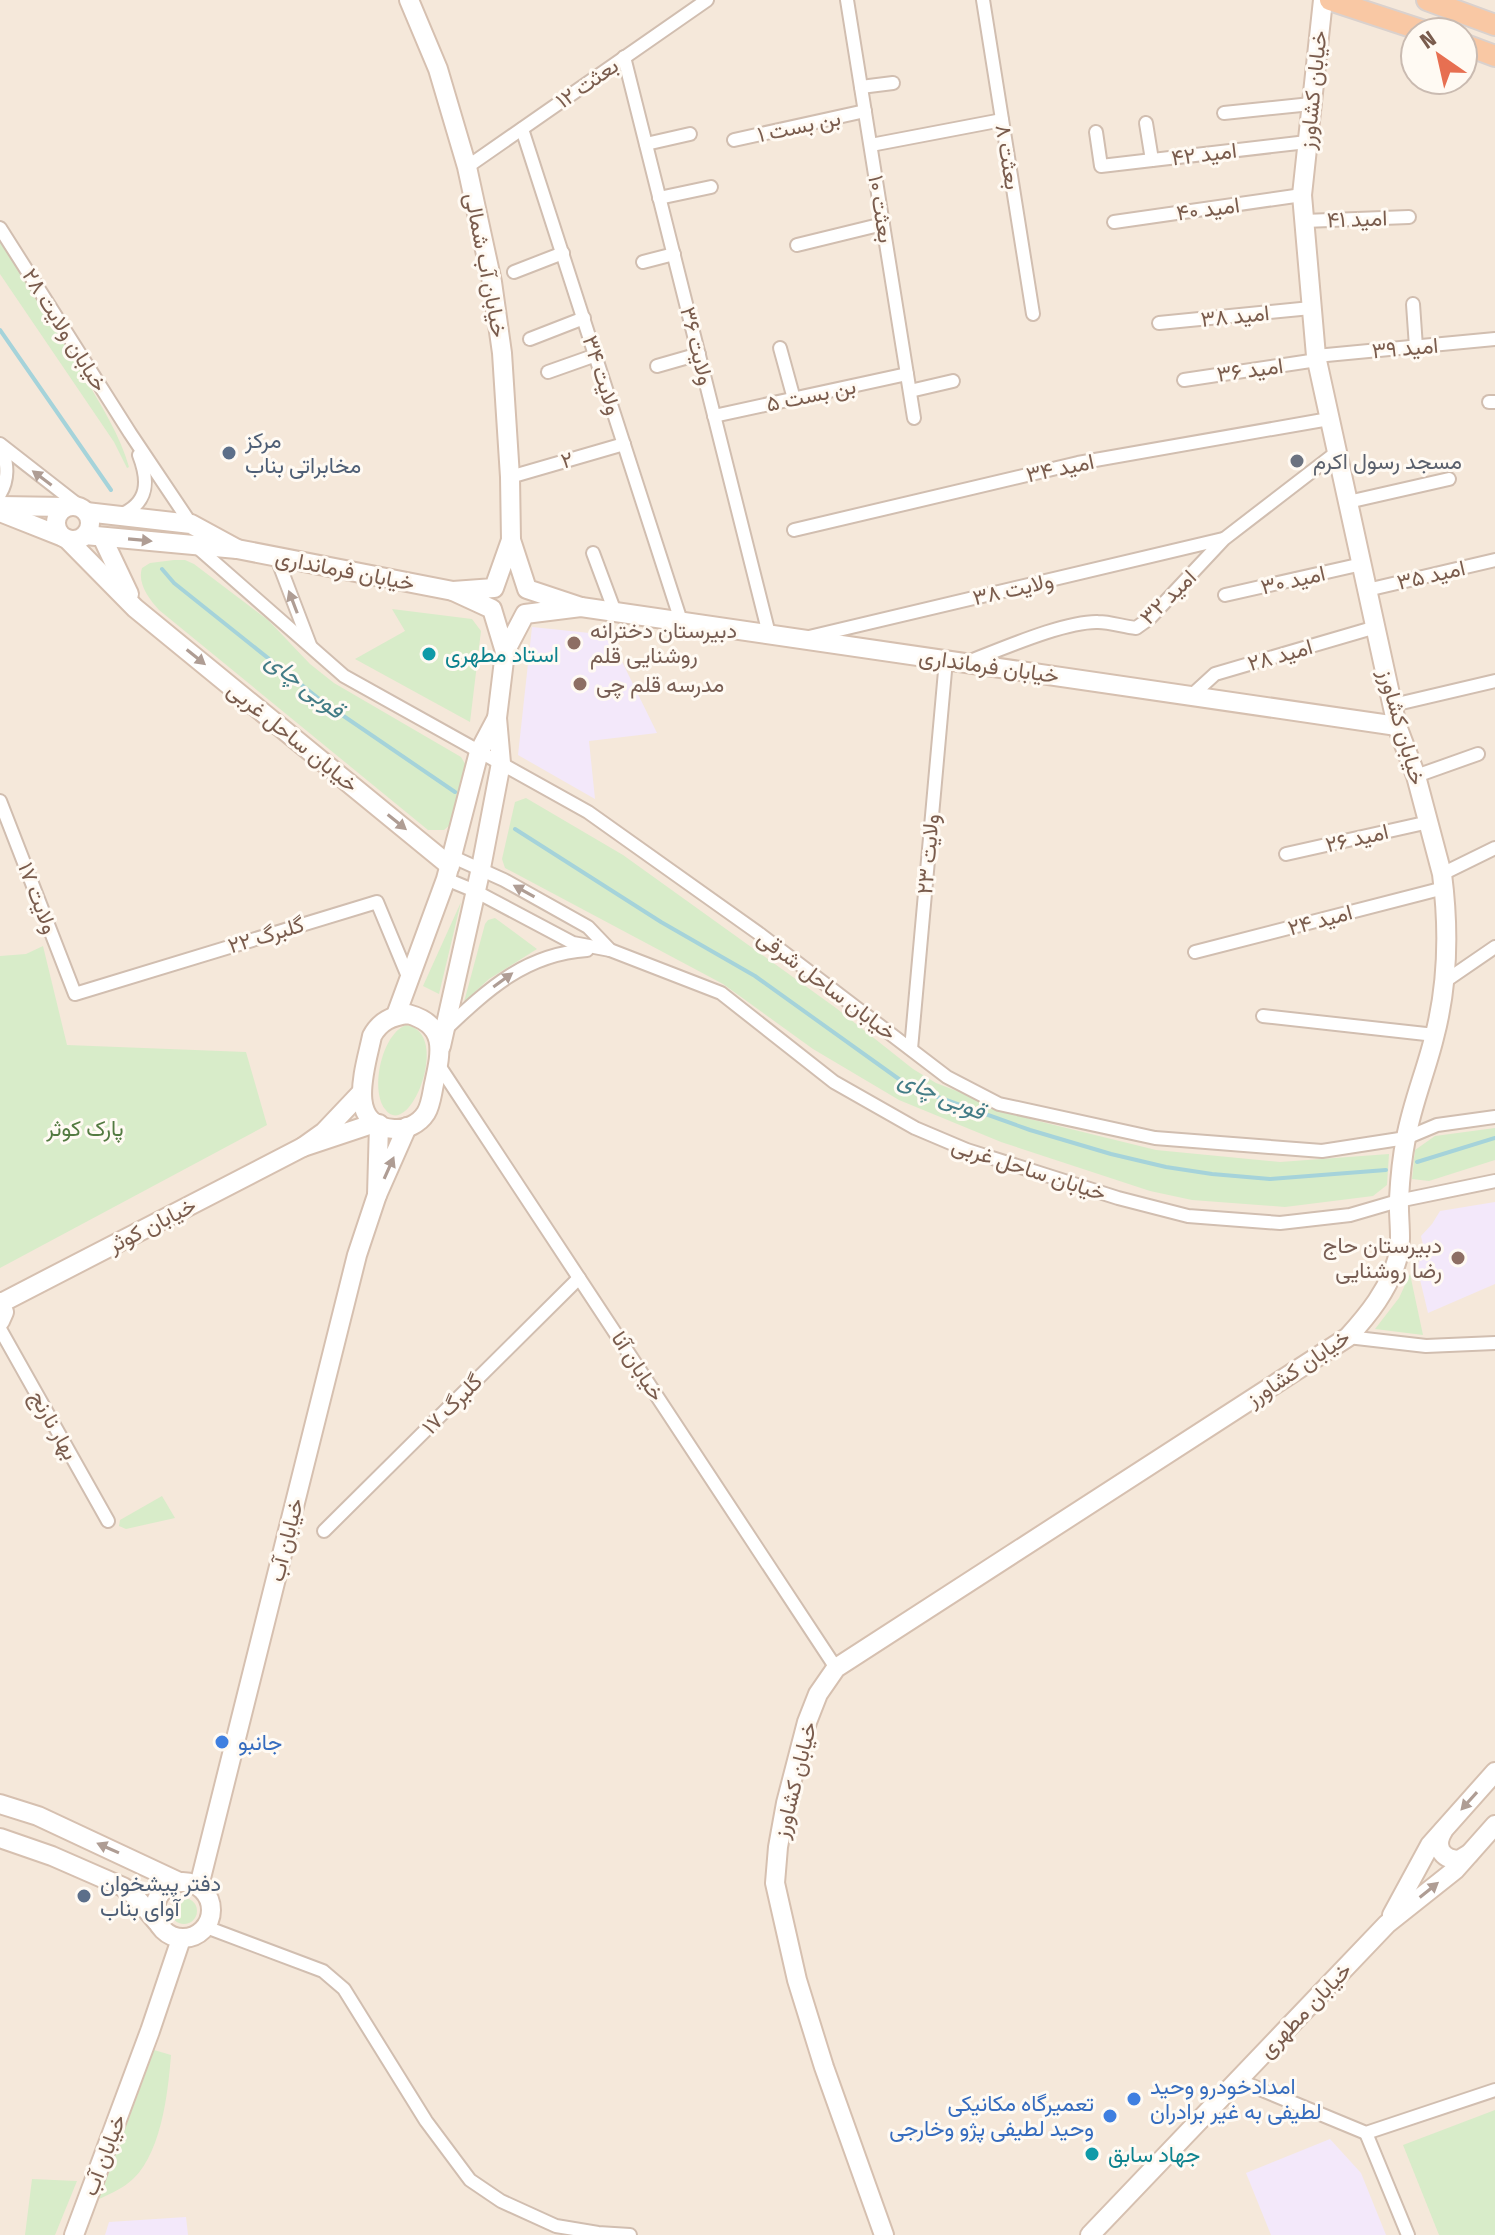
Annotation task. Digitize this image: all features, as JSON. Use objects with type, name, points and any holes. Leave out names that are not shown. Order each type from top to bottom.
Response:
[{"type":"highway","points":[[1330,0],[1399,23]]},
{"type":"highway","points":[[1427,0],[1495,25]]},
{"type":"main road","name":"خیابان آب شمالی","points":[[409,0],[438,69],[467,167],[492,282],[502,353],[511,540],[527,589]]},
{"type":"main road","name":"خیابان کشاورز","points":[[884,2235],[801,1995],[775,1883],[786,1803],[807,1722],[818,1694],[836,1668],[1348,1337],[1373,1309],[1394,1268],[1401,1238],[1398,1201],[1406,1138],[1435,1035],[1444,982],[1447,931],[1443,881],[1416,776],[1397,726],[1316,358],[1302,195],[1323,0]]},
{"type":"main road","name":"خیابان فرمانداری","points":[[0,506],[78,509],[191,524],[237,549]]},
{"type":"main road","points":[[78,509],[90,526],[79,537],[56,529],[56,519],[62,510],[78,509]]},
{"type":"main road","name":"خیابان فرمانداری","points":[[0,512],[79,537],[237,549],[276,556],[453,591],[492,609]]},
{"type":"main road","name":"خیابان ساحل غربی","points":[[79,537],[135,608],[450,867]]},
{"type":"main road","name":"خیابان ساحل غربی","points":[[79,537],[135,608]]},
{"type":"main road","name":"خیابان آب شمالی","points":[[494,588],[511,540]]},
{"type":"main road","points":[[441,1047],[430,1024],[420,1017],[396,1015],[385,1020],[372,1036],[360,1094],[367,1115],[377,1124],[396,1129],[407,1127],[418,1122],[431,1102],[501,763],[497,718],[505,652],[530,602],[527,589],[519,582],[508,580],[494,588],[490,598],[505,652]]},
{"type":"main road","name":"خیابان فرمانداری","points":[[453,591],[494,588]]},
{"type":"main road","name":"خیابان فرمانداری","points":[[527,589],[581,607],[1397,726]]},
{"type":"main road","name":"خیابان فرمانداری","points":[[525,614],[581,607]]},
{"type":"main road","points":[[492,609],[507,620],[525,614]]},
{"type":"main road","points":[[396,1015],[450,867],[479,752],[497,718]]},
{"type":"main road","name":"خیابان کوثر","points":[[0,1309],[303,1147],[324,1132],[360,1094]]},
{"type":"main road","name":"خیابان کوثر","points":[[303,1147],[377,1124]]},
{"type":"main road","name":"خیابان آب","points":[[377,1124],[377,1195]]},
{"type":"main road","name":"خیابان آب","points":[[199,1886],[357,1255],[377,1195],[407,1127]]},
{"type":"main road","points":[[1387,1924],[1430,1845],[1495,1772]]},
{"type":"main road","points":[[0,1804],[38,1816],[179,1882]]},
{"type":"main road","points":[[1387,1924],[1455,1870],[1495,1825]]},
{"type":"main road","points":[[1443,1831],[1438,1841],[1442,1853],[1452,1860],[1469,1854]]},
{"type":"main road","points":[[0,1838],[52,1856],[123,1887],[134,1895],[167,1934],[181,1939],[191,1938],[206,1927],[210,1919],[210,1901],[206,1892],[186,1881],[170,1884],[158,1897],[154,1914],[157,1922]]},
{"type":"main road","name":"خیابان مطهری","points":[[1090,2235],[1387,1924]]},
{"type":"main road","name":"خیابان آب","points":[[74,2235],[181,1939]]},
{"type":"street","name":"بعثت ۱۲","points":[[467,167],[707,0]]},
{"type":"street","name":"بعثت ۱۰","points":[[847,0],[914,418]]},
{"type":"street","name":"بعثت ۸","points":[[983,0],[1033,314]]},
{"type":"street","name":"ولایت ۳۶","points":[[624,57],[769,634]]},
{"type":"street","points":[[861,87],[893,83]]},
{"type":"street","points":[[1224,113],[1311,104]]},
{"type":"street","name":"بن بست ۱","points":[[734,140],[865,111]]},
{"type":"street","points":[[871,145],[1002,120]]},
{"type":"street","points":[[1146,123],[1152,160]]},
{"type":"street","name":"ولایت ۳۴","points":[[522,129],[681,621]]},
{"type":"street","name":"امید ۴۲","points":[[1096,132],[1101,166],[1307,142]]},
{"type":"street","points":[[646,144],[690,134]]},
{"type":"street","points":[[659,198],[711,187]]},
{"type":"street","name":"امید ۴۰","points":[[1114,222],[1302,195]]},
{"type":"street","name":"امید ۴۱","points":[[1304,221],[1409,217]]},
{"type":"street","points":[[797,245],[883,224]]},
{"type":"street","name":"خیابان ولایت ۲۸","points":[[0,228],[191,524]]},
{"type":"street","points":[[514,272],[563,253]]},
{"type":"street","points":[[643,262],[674,254]]},
{"type":"street","points":[[1413,304],[1416,347]]},
{"type":"street","name":"امید ۳۸","points":[[1159,323],[1311,308]]},
{"type":"street","points":[[530,339],[584,318]]},
{"type":"street","name":"امید ۳۹","points":[[1316,358],[1495,339]]},
{"type":"street","points":[[780,348],[794,399]]},
{"type":"street","points":[[657,366],[699,354]]},
{"type":"street","points":[[548,372],[596,355]]},
{"type":"street","name":"امید ۳۶","points":[[1184,380],[1316,358]]},
{"type":"street","name":"بن بست ۵","points":[[714,416],[907,374]]},
{"type":"street","points":[[910,391],[953,381]]},
{"type":"street","name":"امید ۳۴","points":[[794,530],[1078,463],[1329,419]]},
{"type":"street","name":"خیابان ولایت ۲۸","points":[[118,516],[135,507],[146,483],[130,433]]},
{"type":"street","name":"۲","points":[[510,477],[624,444]]},
{"type":"street","points":[[0,494],[7,476],[7,463],[1,446]]},
{"type":"street","points":[[1,446],[78,509]]},
{"type":"street","name":"امید ۳۲","points":[[955,661],[1080,624],[1099,622],[1136,628],[1150,618],[1224,539],[1337,452]]},
{"type":"street","points":[[1348,502],[1449,479]]},
{"type":"street","name":"ولایت ۳۸","points":[[802,639],[1224,539]]},
{"type":"street","name":"خیابان ساحل شرقی","points":[[195,545],[344,676],[588,812],[761,935],[947,1077],[999,1104],[1155,1138],[1322,1151],[1406,1138],[1437,1125],[1495,1117]]},
{"type":"street","points":[[593,553],[615,612]]},
{"type":"street","name":"خیابان ساحل شرقی","points":[[276,556],[311,648]]},
{"type":"street","name":"امید ۳۵","points":[[1367,590],[1495,560]]},
{"type":"street","name":"امید ۳۰","points":[[1225,595],[1362,564]]},
{"type":"street","name":"امید ۲۸","points":[[1191,696],[1215,674],[1376,627]]},
{"type":"street","name":"ولایت ۲۳","points":[[911,1049],[955,661]]},
{"type":"street","points":[[1393,705],[1495,681]]},
{"type":"street","points":[[1416,776],[1478,754]]},
{"type":"street","name":"ولایت ۱۷","points":[[0,801],[75,994]]},
{"type":"street","name":"امید ۲۶","points":[[1286,854],[1429,822]]},
{"type":"street","name":"امید ۲۴","points":[[1195,952],[1443,881],[1495,848]]},
{"type":"street","points":[[450,867],[481,868]]},
{"type":"street","points":[[450,867],[475,891]]},
{"type":"street","name":"خیابان ساحل غربی","points":[[481,868],[588,927],[610,950]]},
{"type":"street","name":"خیابان ساحل غربی","points":[[475,891],[573,943],[610,950],[721,993],[834,1082],[915,1128],[967,1150],[1118,1198],[1188,1216],[1280,1223],[1350,1215],[1398,1201],[1495,1181]]},
{"type":"street","name":"گلبرگ ۲۲","points":[[75,994],[377,902],[409,979]]},
{"type":"street","points":[[1444,982],[1495,947]]},
{"type":"street","points":[[441,1047],[494,986],[530,963],[564,952],[610,950]]},
{"type":"street","points":[[1263,1016],[1435,1035]]},
{"type":"street","name":"خیابان آنا","points":[[441,1047],[579,1278],[836,1668]]},
{"type":"street","name":"گلبرگ ۱۷","points":[[324,1531],[579,1278]]},
{"type":"street","name":"بهار نارنج","points":[[0,1329],[108,1521]]},
{"type":"street","points":[[1348,1337],[1426,1346],[1495,1343]]},
{"type":"street","points":[[206,1927],[323,1971],[333,1978],[344,1989],[426,2121],[460,2169],[482,2189],[522,2212],[556,2226],[630,2235]]},
{"type":"street","points":[[1238,2080],[1366,2133],[1495,2090]]},
{"type":"street","points":[[1366,2133],[1408,2235]]},
{"type":"shaded area","points":[[0,0],[1495,0],[1495,2235],[0,2235]]},
{"type":"shaded area","name":"مدرسه قلم چی","points":[[532,627],[609,635],[657,733],[589,741],[595,799],[518,755]]},
{"type":"shaded area","name":"دبیرستان حاج رضا روشنایی","points":[[1495,1202],[1495,1284],[1428,1313],[1417,1267],[1424,1249],[1421,1236],[1440,1211]]},
{"type":"shaded area","points":[[1330,2139],[1361,2173],[1386,2235],[1271,2235],[1246,2173]]},
{"type":"shaded area","points":[[186,2217],[188,2235],[105,2235],[109,2222]]},
{"type":"green space","points":[[0,241],[104,410],[129,467],[0,274]]},
{"type":"green space","points":[[174,560],[194,564],[268,620],[310,664],[334,683],[461,757],[467,767],[450,825],[444,830],[428,830],[159,610],[143,585],[142,568],[150,563]]},
{"type":"green space","points":[[392,609],[472,619],[481,631],[470,722],[355,659],[405,631]]},
{"type":"green space","points":[[526,798],[623,855],[936,1083],[1030,1119],[1156,1150],[1280,1162],[1389,1154],[1387,1185],[1373,1196],[1285,1207],[1192,1200],[1150,1191],[1001,1142],[899,1100],[813,1049],[723,984],[505,868],[502,859],[515,802]]},
{"type":"green space","points":[[461,902],[439,994],[423,986]]},
{"type":"green space","points":[[495,918],[537,949],[489,979],[464,1002],[485,924]]},
{"type":"green space","name":"پارک کوثر","points":[[43,946],[67,1045],[246,1052],[267,1125],[0,1268],[0,956],[26,954]]},
{"type":"green space","points":[[406,1025],[420,1032],[426,1046],[426,1064],[415,1099],[405,1111],[395,1115],[385,1109],[381,1100],[379,1076],[390,1039]]},
{"type":"green space","points":[[1495,1128],[1495,1160],[1429,1181],[1412,1179],[1415,1150],[1435,1136]]},
{"type":"green space","points":[[1410,1274],[1423,1335],[1375,1329],[1399,1298]]},
{"type":"green space","points":[[162,1496],[175,1518],[126,1529],[119,1526],[120,1520]]},
{"type":"green space","points":[[184,1898],[193,1902],[197,1911],[193,1920],[184,1924],[175,1920],[171,1911],[175,1902]]},
{"type":"green space","points":[[154,2050],[171,2055],[165,2106],[155,2143],[139,2173],[124,2186],[99,2199]]},
{"type":"green space","points":[[1495,2110],[1495,2235],[1439,2235],[1403,2145]]},
{"type":"green space","points":[[32,2179],[77,2181],[55,2235],[25,2235]]},
{"type":"waterway","name":"قوبی چای","points":[[0,330],[111,490]]},
{"type":"waterway","name":"قوبی چای","points":[[162,569],[174,583],[323,702],[455,792]]},
{"type":"waterway","name":"قوبی چای","points":[[515,829],[661,922],[755,976],[903,1082],[932,1095],[1030,1130],[1166,1167],[1270,1179],[1386,1170]]},
{"type":"waterway","name":"قوبی چای","points":[[1417,1162],[1495,1138]]},
{"type":"place","name":"مرکز مخابراتی بناب","points":[[229,453]]},
{"type":"place","name":"مسجد رسول اکرم","points":[[1297,461]]},
{"type":"place","name":"دبیرستان دخترانه روشنایی قلم","points":[[574,643]]},
{"type":"place","name":"استاد مطهری","points":[[429,654]]},
{"type":"place","name":"مدرسه قلم چی","points":[[580,684]]},
{"type":"place","name":"دبیرستان حاج رضا روشنایی","points":[[1458,1258]]},
{"type":"place","name":"جانبو","points":[[222,1742]]},
{"type":"place","name":"دفتر پیشخوان آوای بناب","points":[[84,1896]]},
{"type":"place","name":"امدادخودرو وحید لطیفی به غیر برادران","points":[[1134,2099]]},
{"type":"place","name":"تعمیرگاه مکانیکی وحید لطیفی پژو وخارجی","points":[[1110,2116]]},
{"type":"place","name":"جهاد سابق","points":[[1092,2154]]}]
